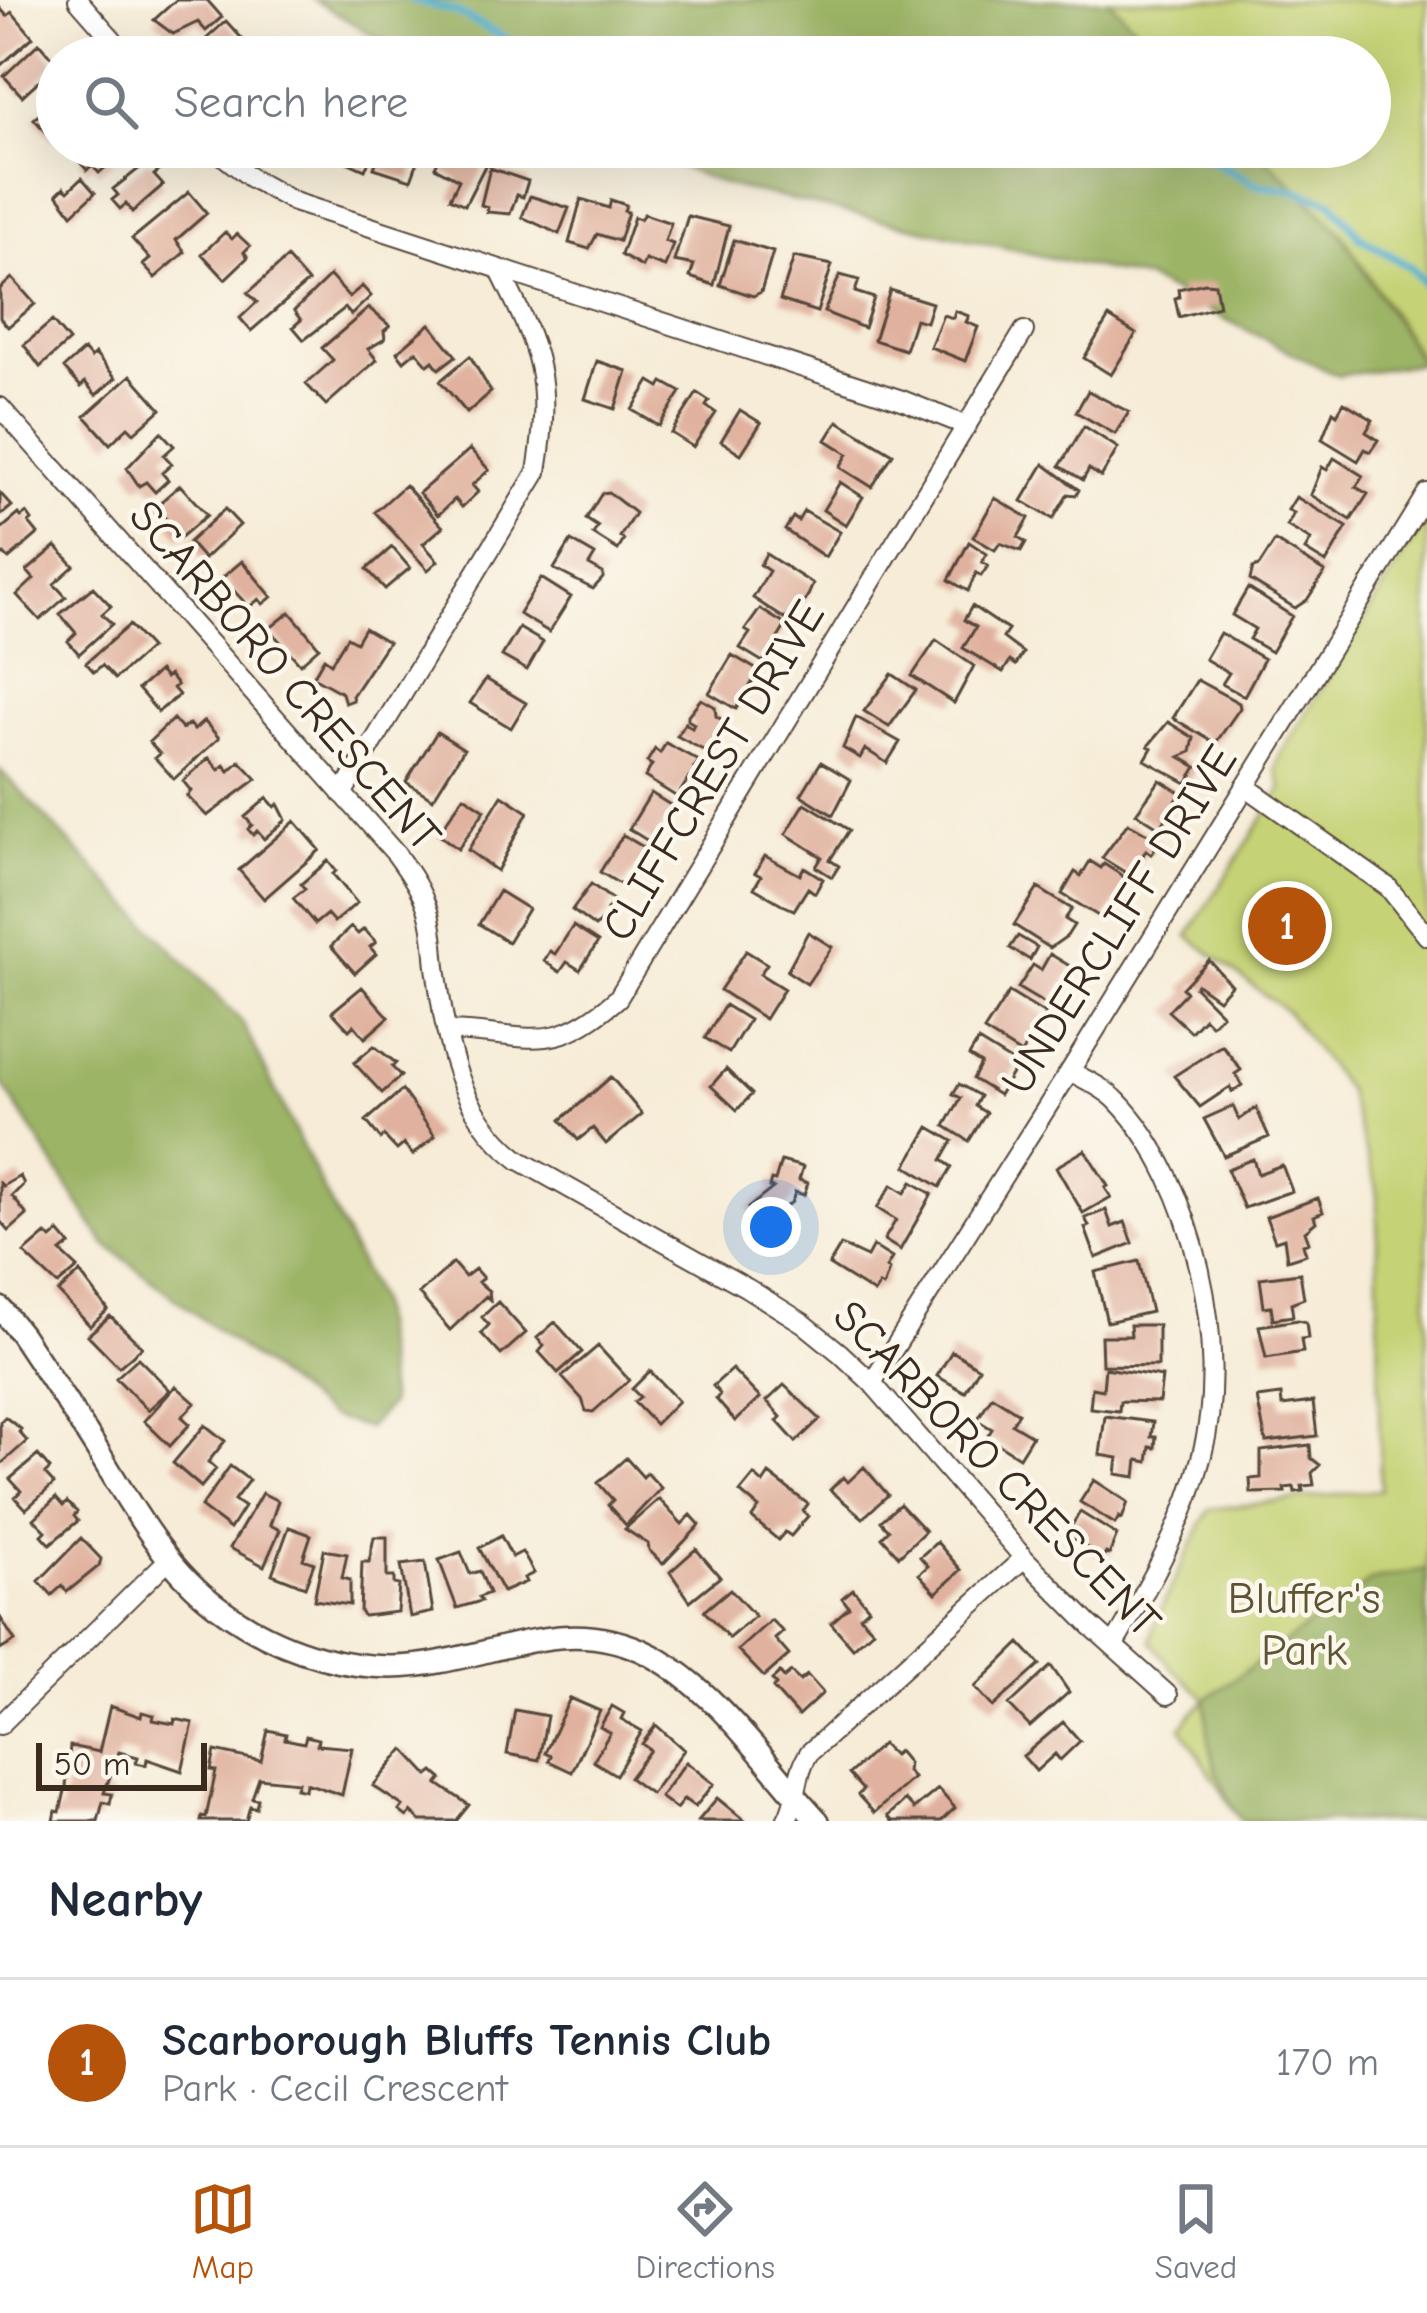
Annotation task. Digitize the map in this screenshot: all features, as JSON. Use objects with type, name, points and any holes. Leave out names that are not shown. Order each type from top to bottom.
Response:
[{"type":"street","points":[[78,0],[110,36]]},
{"type":"street","points":[[238,168],[294,202],[902,400],[967,426]]},
{"type":"street","points":[[342,794],[537,472],[546,416],[543,376],[532,337],[499,269]]},
{"type":"street","name":"CLIFFCREST DRIVE","points":[[449,1031],[530,1039],[562,1036],[590,1023],[618,998],[1024,332]]},
{"type":"street","name":"SCARBORO CRESCENT","points":[[0,407],[395,854],[422,895],[433,929],[458,1076],[471,1110],[492,1140],[803,1323],[872,1383],[1024,1558],[1168,1695]]},
{"type":"street","name":"UNDERCLIFF DRIVE","points":[[872,1383],[1427,493]]},
{"type":"street","points":[[1245,786],[1388,887],[1427,936]]},
{"type":"street","points":[[1070,1071],[1114,1097],[1143,1134],[1166,1176],[1188,1228],[1210,1336],[1211,1384],[1197,1472],[1159,1567],[1113,1646]]},
{"type":"street","points":[[0,1308],[170,1558],[213,1603],[240,1622],[286,1646],[371,1666],[438,1663],[552,1635],[617,1642],[680,1673],[818,1821]]},
{"type":"street","points":[[0,1725],[170,1558]]},
{"type":"street","points":[[786,1821],[798,1800],[800,1767],[809,1753],[1024,1558]]},
{"type":"green space","points":[[314,0],[1108,0],[1144,36],[374,36]]},
{"type":"green space","points":[[1108,0],[1427,0],[1427,369],[1341,233],[1276,168],[1391,168],[1391,36],[1144,36]]},
{"type":"green space","points":[[682,168],[1276,168],[1341,233],[1421,363],[1338,376],[1146,279],[725,185]]},
{"type":"green space","name":"Bluffer's Park","points":[[1427,518],[1427,1821],[1241,1821],[1181,1727],[1206,1699],[1151,1641],[1155,1621],[1209,1509],[1380,1490],[1377,1188],[1346,1089],[1287,1012],[1188,936],[1282,788],[1276,769],[1280,755]]},
{"type":"green space","points":[[0,770],[242,1022],[377,1300],[390,1404],[367,1428],[328,1416],[104,1243],[0,1080]]},
{"type":"green space","points":[[1427,1569],[1427,1821],[1241,1821],[1214,1763],[1206,1699],[1372,1580]]},
{"type":"building","points":[[176,0],[207,0],[222,17],[206,31],[198,22],[173,34],[154,20]]},
{"type":"building","points":[[0,8],[7,16],[12,12],[33,37],[0,66]]},
{"type":"building","points":[[226,21],[240,36],[209,36]]},
{"type":"building","points":[[36,46],[36,83],[22,96],[4,76]]},
{"type":"building","points":[[140,168],[157,168],[154,175],[163,185],[132,212],[126,204],[120,209],[112,200],[118,195],[113,189]]},
{"type":"building","points":[[374,168],[415,168],[411,180]]},
{"type":"building","points":[[437,168],[484,168],[465,205],[450,198],[459,180]]},
{"type":"building","points":[[490,168],[528,181],[510,214],[487,212],[488,207],[481,205]]},
{"type":"building","points":[[82,178],[95,193],[72,214],[57,194]]},
{"type":"building","points":[[189,192],[207,213],[176,240],[185,252],[155,278],[143,265],[150,259],[132,239]]},
{"type":"building","points":[[530,196],[569,208],[559,234],[522,217]]},
{"type":"building","points":[[581,199],[609,208],[611,200],[626,205],[619,241],[597,234],[589,249],[569,243]]},
{"type":"building","points":[[644,214],[671,223],[665,241],[673,244],[665,267],[645,260],[642,267],[621,255],[634,217],[640,219]]},
{"type":"building","points":[[688,216],[729,226],[714,285],[690,277],[694,265],[674,261]]},
{"type":"building","points":[[225,232],[232,239],[237,234],[250,246],[244,252],[248,257],[225,279],[202,254]]},
{"type":"building","points":[[734,240],[773,252],[761,292],[753,296],[720,285]]},
{"type":"building","points":[[794,257],[832,265],[817,312],[780,300]]},
{"type":"building","points":[[287,258],[308,282],[251,331],[240,318],[257,302],[248,293]]},
{"type":"building","points":[[840,275],[859,280],[855,292],[874,298],[864,328],[824,312]]},
{"type":"building","points":[[330,276],[349,297],[362,286],[371,296],[351,315],[345,308],[304,340],[293,327],[301,320],[294,311]]},
{"type":"building","points":[[12,278],[35,304],[8,327],[0,318],[0,289]]},
{"type":"building","points":[[1215,284],[1219,306],[1179,317],[1178,289]]},
{"type":"building","points":[[890,290],[932,303],[926,322],[915,319],[905,350],[874,340]]},
{"type":"building","points":[[369,308],[390,326],[384,331],[385,339],[368,349],[377,360],[326,405],[306,384],[333,360],[322,348]]},
{"type":"building","points":[[955,311],[969,316],[966,322],[978,327],[965,361],[930,347],[943,315],[953,318]]},
{"type":"building","points":[[1109,317],[1136,334],[1111,375],[1084,358]]},
{"type":"building","points":[[52,321],[69,341],[40,367],[24,345]]},
{"type":"building","points":[[430,324],[456,356],[439,369],[433,361],[428,365],[416,351],[404,361],[397,352]]},
{"type":"building","points":[[84,350],[91,358],[95,354],[116,378],[96,395],[64,368]]},
{"type":"building","points":[[470,356],[491,392],[467,413],[440,381]]},
{"type":"building","points":[[597,361],[627,371],[615,409],[585,399]]},
{"type":"building","points":[[131,375],[161,409],[134,433],[128,427],[110,444],[85,416]]},
{"type":"building","points":[[650,381],[681,392],[659,426],[632,410]]},
{"type":"building","points":[[1088,391],[1129,412],[1115,434],[1076,412]]},
{"type":"building","points":[[697,393],[716,413],[693,447],[671,433]]},
{"type":"building","points":[[1344,402],[1373,420],[1366,432],[1378,440],[1358,461],[1322,439],[1333,411],[1337,414]]},
{"type":"building","points":[[740,410],[761,423],[741,454],[721,441]]},
{"type":"building","points":[[838,421],[893,454],[872,487],[840,467],[848,454],[826,440]]},
{"type":"building","points":[[1084,426],[1118,448],[1101,477],[1089,469],[1083,480],[1060,466]]},
{"type":"building","points":[[161,432],[174,446],[164,455],[172,464],[162,473],[168,480],[155,492],[146,482],[139,486],[127,468]]},
{"type":"building","points":[[470,449],[489,470],[472,485],[478,492],[462,507],[455,499],[438,515],[419,493]]},
{"type":"building","points":[[1334,458],[1363,476],[1356,487],[1368,494],[1351,520],[1311,495],[1322,467],[1327,470]]},
{"type":"building","points":[[1044,464],[1079,490],[1076,495],[1068,494],[1053,519],[1022,501]]},
{"type":"building","points":[[840,482],[863,497],[846,525],[823,510]]},
{"type":"building","points":[[180,485],[207,515],[180,538],[156,506]]},
{"type":"building","points":[[405,485],[443,527],[423,544],[438,561],[428,570],[375,512]]},
{"type":"building","points":[[608,492],[635,513],[620,537],[624,540],[618,550],[593,534],[598,527],[586,519],[602,493]]},
{"type":"building","points":[[0,493],[12,506],[0,516]]},
{"type":"building","points":[[1296,497],[1347,527],[1326,563],[1305,550],[1311,540],[1287,526],[1294,513],[1288,510]]},
{"type":"building","points":[[995,498],[1029,518],[1018,537],[1026,542],[1021,551],[1000,543],[995,550],[973,537]]},
{"type":"building","points":[[225,509],[240,525],[204,559],[189,542]]},
{"type":"building","points":[[804,511],[840,532],[825,557],[785,530]]},
{"type":"building","points":[[27,513],[38,534],[9,559],[4,554],[0,557],[0,530]]},
{"type":"building","points":[[571,541],[595,555],[589,565],[603,573],[603,578],[593,589],[554,569]]},
{"type":"building","points":[[1275,541],[1325,572],[1307,600],[1295,608],[1250,580],[1253,568]]},
{"type":"building","points":[[969,542],[987,554],[982,562],[988,566],[981,576],[976,573],[968,591],[949,580]]},
{"type":"building","points":[[56,546],[74,566],[54,584],[66,597],[40,620],[17,595],[34,579],[27,571]]},
{"type":"building","points":[[392,547],[410,568],[385,589],[367,569]]},
{"type":"building","points":[[766,554],[813,584],[806,600],[785,619],[753,598],[769,571],[760,565]]},
{"type":"building","points":[[242,561],[272,597],[263,604],[259,599],[249,607],[222,578]]},
{"type":"building","points":[[541,578],[571,597],[549,632],[519,614]]},
{"type":"building","points":[[93,587],[111,606],[102,614],[112,624],[79,654],[68,641],[76,633],[60,614]]},
{"type":"building","points":[[1248,588],[1292,616],[1271,652],[1249,639],[1255,629],[1232,615]]},
{"type":"building","points":[[972,606],[1008,630],[1003,638],[1023,653],[1016,665],[1010,661],[1003,672],[963,648],[976,627],[964,620]]},
{"type":"building","points":[[760,609],[786,625],[763,662],[740,648],[750,633],[745,630]]},
{"type":"building","points":[[290,612],[319,647],[300,664],[269,629]]},
{"type":"building","points":[[129,625],[150,648],[115,679],[102,665],[94,672],[86,663]]},
{"type":"building","points":[[364,628],[388,642],[353,700],[345,703],[342,693],[313,677],[324,658],[331,663],[347,637],[356,642]]},
{"type":"building","points":[[519,628],[543,642],[527,670],[502,656]]},
{"type":"building","points":[[1220,633],[1264,659],[1244,696],[1222,684],[1229,673],[1205,659]]},
{"type":"building","points":[[936,640],[974,666],[954,703],[912,676]]},
{"type":"building","points":[[732,655],[759,671],[736,709],[709,693]]},
{"type":"building","points":[[159,671],[165,678],[169,675],[179,695],[158,712],[138,689]]},
{"type":"building","points":[[892,674],[916,690],[889,727],[864,711]]},
{"type":"building","points":[[486,679],[526,703],[511,728],[470,703]]},
{"type":"building","points":[[1197,680],[1239,703],[1217,741],[1173,718]]},
{"type":"building","points":[[701,699],[715,707],[716,716],[727,723],[707,752],[677,736],[685,723],[692,728],[688,715]]},
{"type":"building","points":[[856,717],[900,742],[887,763],[865,749],[860,758],[843,748]]},
{"type":"building","points":[[173,719],[182,729],[189,724],[194,730],[204,721],[219,738],[174,779],[155,758],[160,754],[149,742]]},
{"type":"building","points":[[1168,722],[1194,738],[1191,752],[1180,757],[1197,767],[1187,783],[1145,760],[1152,748],[1148,746]]},
{"type":"building","points":[[437,732],[464,749],[433,799],[406,782]]},
{"type":"building","points":[[666,743],[699,761],[694,768],[699,771],[677,797],[645,777],[655,749],[660,753]]},
{"type":"building","points":[[209,758],[219,770],[224,765],[229,771],[240,761],[257,779],[207,816],[187,796],[191,791],[183,781]]},
{"type":"building","points":[[821,762],[851,780],[833,815],[801,795]]},
{"type":"building","points":[[1160,780],[1181,793],[1160,828],[1136,813]]},
{"type":"building","points":[[651,793],[675,808],[653,844],[629,829]]},
{"type":"building","points":[[502,795],[528,812],[497,871],[468,850]]},
{"type":"building","points":[[464,796],[485,810],[458,849],[438,834]]},
{"type":"building","points":[[267,798],[275,807],[278,804],[286,820],[264,839],[257,831],[253,835],[245,817]]},
{"type":"building","points":[[805,803],[849,830],[830,860],[839,866],[832,877],[816,867],[822,857],[786,834]]},
{"type":"building","points":[[295,821],[320,850],[264,899],[239,870]]},
{"type":"building","points":[[1128,823],[1160,841],[1151,854],[1146,850],[1131,876],[1102,858]]},
{"type":"building","points":[[623,835],[650,851],[623,886],[600,872]]},
{"type":"building","points":[[765,856],[800,875],[804,867],[823,879],[815,893],[808,888],[794,910],[754,888],[761,876],[755,873]]},
{"type":"building","points":[[328,861],[357,903],[334,922],[327,914],[315,924],[293,898],[305,889],[301,884]]},
{"type":"building","points":[[1090,861],[1129,880],[1105,920],[1062,894],[1075,872],[1081,876]]},
{"type":"building","points":[[591,884],[614,901],[595,927],[572,910]]},
{"type":"building","points":[[1038,888],[1072,909],[1065,919],[1074,925],[1050,948],[1014,925]]},
{"type":"building","points":[[499,891],[528,909],[508,942],[479,924]]},
{"type":"building","points":[[573,926],[598,942],[580,970],[567,962],[560,972],[544,961],[550,951],[555,954]]},
{"type":"building","points":[[351,927],[358,934],[364,929],[376,942],[370,947],[376,954],[355,973],[331,946]]},
{"type":"building","points":[[808,932],[832,947],[807,984],[787,971]]},
{"type":"building","points":[[1018,936],[1037,947],[1030,960],[1010,948]]},
{"type":"building","points":[[746,951],[767,964],[760,974],[784,989],[765,1019],[720,990]]},
{"type":"building","points":[[1050,954],[1073,968],[1050,1007],[1018,988],[1033,965],[1041,970]]},
{"type":"building","points":[[1209,960],[1231,985],[1218,999],[1197,984],[1222,1014],[1211,1025],[1204,1018],[1191,1032],[1168,1011]]},
{"type":"building","points":[[362,987],[389,1017],[365,1038],[354,1025],[349,1030],[332,1012]]},
{"type":"building","points":[[1009,992],[1045,1014],[1021,1054],[984,1031]]},
{"type":"building","points":[[725,1005],[749,1020],[729,1053],[705,1038]]},
{"type":"building","points":[[978,1041],[1017,1065],[999,1095],[973,1079],[981,1064],[969,1056]]},
{"type":"building","points":[[1222,1045],[1241,1070],[1235,1074],[1242,1085],[1232,1092],[1230,1087],[1200,1107],[1174,1076]]},
{"type":"building","points":[[374,1046],[396,1063],[392,1067],[401,1076],[382,1093],[354,1063]]},
{"type":"building","points":[[726,1069],[752,1094],[737,1110],[711,1086]]},
{"type":"building","points":[[611,1077],[642,1114],[606,1144],[593,1128],[578,1140],[561,1120]]},
{"type":"building","points":[[959,1084],[980,1096],[975,1106],[986,1113],[969,1141],[945,1126],[961,1098],[953,1094]]},
{"type":"building","points":[[402,1090],[435,1136],[413,1155],[404,1144],[397,1150],[384,1136],[381,1139],[366,1121]]},
{"type":"building","points":[[1233,1106],[1239,1120],[1256,1108],[1269,1137],[1224,1156],[1204,1119]]},
{"type":"building","points":[[929,1127],[953,1141],[942,1160],[952,1167],[940,1187],[906,1166]]},
{"type":"building","points":[[1085,1150],[1111,1197],[1083,1213],[1056,1167]]},
{"type":"building","points":[[1253,1159],[1258,1174],[1282,1165],[1292,1191],[1244,1208],[1227,1169]]},
{"type":"building","points":[[781,1161],[803,1167],[799,1180],[808,1183],[804,1195],[795,1192],[792,1202],[763,1226],[748,1208],[773,1188],[769,1187],[771,1180],[775,1181]]},
{"type":"building","points":[[20,1176],[24,1184],[12,1196],[27,1215],[9,1231],[0,1221],[0,1183],[3,1186]]},
{"type":"building","points":[[912,1182],[932,1194],[900,1250],[884,1240],[896,1220],[877,1208],[892,1185],[905,1193]]},
{"type":"building","points":[[1318,1198],[1323,1212],[1314,1216],[1316,1222],[1305,1231],[1306,1254],[1287,1260],[1284,1238],[1275,1241],[1266,1217]]},
{"type":"building","points":[[1106,1210],[1112,1227],[1125,1222],[1133,1243],[1096,1258],[1085,1218]]},
{"type":"building","points":[[59,1232],[70,1245],[61,1252],[78,1268],[58,1285],[24,1253],[46,1234],[51,1239]]},
{"type":"building","points":[[841,1245],[867,1257],[873,1246],[892,1258],[883,1287],[879,1285],[874,1293],[829,1265]]},
{"type":"building","points":[[1139,1261],[1151,1312],[1107,1322],[1095,1272]]},
{"type":"building","points":[[453,1263],[465,1277],[475,1269],[490,1300],[486,1296],[450,1330],[419,1294]]},
{"type":"building","points":[[80,1273],[108,1310],[90,1326],[58,1292]]},
{"type":"building","points":[[1300,1273],[1304,1298],[1291,1303],[1293,1316],[1273,1319],[1271,1306],[1264,1307],[1260,1278]]},
{"type":"building","points":[[498,1302],[526,1333],[501,1355],[481,1333],[489,1325],[482,1317]]},
{"type":"building","points":[[110,1316],[142,1347],[119,1367],[88,1335]]},
{"type":"building","points":[[555,1322],[582,1352],[558,1373],[539,1352],[544,1346],[537,1338]]},
{"type":"building","points":[[1306,1322],[1303,1352],[1266,1358],[1259,1326]]},
{"type":"building","points":[[1130,1325],[1158,1325],[1158,1366],[1102,1365],[1101,1336],[1131,1336]]},
{"type":"building","points":[[598,1346],[629,1380],[593,1412],[586,1411],[582,1399],[562,1377]]},
{"type":"building","points":[[952,1351],[979,1368],[965,1392],[937,1376]]},
{"type":"building","points":[[138,1358],[170,1390],[148,1410],[116,1378]]},
{"type":"building","points":[[1105,1368],[1162,1377],[1159,1402],[1120,1401],[1119,1411],[1090,1408],[1092,1388],[1103,1390]]},
{"type":"building","points":[[732,1369],[760,1398],[735,1421],[716,1399],[720,1394],[713,1386]]},
{"type":"building","points":[[650,1371],[678,1401],[655,1424],[634,1402],[640,1397],[632,1389]]},
{"type":"building","points":[[784,1385],[820,1419],[796,1442],[767,1401]]},
{"type":"building","points":[[176,1386],[195,1403],[182,1417],[190,1424],[170,1446],[144,1421]]},
{"type":"building","points":[[1281,1395],[1282,1406],[1313,1402],[1317,1436],[1266,1442],[1257,1398]]},
{"type":"building","points":[[992,1396],[1019,1413],[1012,1424],[1032,1436],[1019,1457],[987,1437],[992,1429],[977,1420]]},
{"type":"building","points":[[1105,1416],[1153,1422],[1155,1448],[1150,1447],[1148,1462],[1138,1460],[1136,1477],[1116,1474],[1118,1458],[1100,1455]]},
{"type":"building","points":[[5,1417],[21,1429],[27,1441],[0,1465],[0,1422]]},
{"type":"building","points":[[205,1425],[225,1441],[208,1462],[216,1469],[201,1487],[173,1463]]},
{"type":"building","points":[[1310,1445],[1311,1458],[1320,1465],[1312,1473],[1314,1485],[1302,1486],[1303,1491],[1295,1492],[1294,1487],[1284,1488],[1285,1492],[1251,1493],[1250,1479],[1261,1478],[1261,1451]]},
{"type":"building","points":[[38,1455],[50,1469],[45,1474],[54,1484],[26,1509],[15,1497],[21,1491],[10,1479]]},
{"type":"building","points":[[626,1458],[661,1488],[626,1525],[608,1505],[613,1500],[598,1483]]},
{"type":"building","points":[[230,1466],[249,1480],[234,1500],[244,1507],[230,1529],[201,1507]]},
{"type":"building","points":[[864,1467],[888,1495],[863,1518],[830,1490]]},
{"type":"building","points":[[769,1474],[808,1504],[803,1511],[808,1516],[791,1536],[785,1532],[778,1540],[752,1518],[759,1508],[740,1492],[754,1475],[763,1483]]},
{"type":"building","points":[[1094,1480],[1128,1502],[1115,1524],[1080,1502]]},
{"type":"building","points":[[262,1493],[278,1501],[270,1525],[280,1530],[264,1566],[230,1548]]},
{"type":"building","points":[[56,1498],[77,1512],[78,1521],[50,1544],[42,1535],[46,1531],[34,1519]]},
{"type":"building","points":[[659,1499],[682,1524],[691,1515],[700,1525],[663,1564],[648,1544],[625,1529]]},
{"type":"building","points":[[900,1504],[925,1531],[899,1556],[882,1537],[889,1530],[881,1521]]},
{"type":"building","points":[[1080,1512],[1117,1535],[1109,1555],[1103,1558],[1066,1535]]},
{"type":"building","points":[[289,1527],[311,1535],[303,1559],[314,1563],[305,1587],[272,1574]]},
{"type":"building","points":[[501,1536],[512,1557],[522,1552],[534,1573],[503,1592],[479,1548]]},
{"type":"building","points":[[374,1537],[387,1537],[387,1577],[394,1577],[394,1584],[399,1585],[397,1612],[364,1616],[360,1612],[362,1562],[369,1562]]},
{"type":"building","points":[[81,1538],[101,1559],[99,1566],[67,1592],[62,1586],[52,1595],[39,1581]]},
{"type":"building","points":[[937,1542],[961,1570],[936,1593],[919,1574],[928,1566],[920,1557]]},
{"type":"building","points":[[696,1549],[720,1577],[690,1601],[670,1572]]},
{"type":"building","points":[[324,1550],[347,1554],[342,1578],[350,1580],[350,1605],[314,1600]]},
{"type":"building","points":[[461,1552],[470,1574],[480,1571],[489,1593],[479,1597],[481,1601],[457,1608],[439,1560]]},
{"type":"building","points":[[425,1562],[433,1612],[410,1617],[401,1565]]},
{"type":"building","points":[[730,1589],[755,1616],[729,1638],[704,1611]]},
{"type":"building","points":[[853,1589],[869,1608],[860,1616],[873,1630],[853,1648],[831,1623],[849,1607],[842,1598]]},
{"type":"building","points":[[0,1617],[15,1641],[0,1650]]},
{"type":"building","points":[[771,1620],[783,1632],[775,1639],[789,1655],[764,1677],[738,1650]]},
{"type":"building","points":[[1020,1643],[1040,1665],[993,1707],[975,1687]]},
{"type":"building","points":[[1051,1666],[1069,1692],[1030,1727],[1009,1705]]},
{"type":"building","points":[[791,1672],[800,1681],[807,1675],[823,1693],[798,1716],[773,1688],[772,1680]]},
{"type":"building","points":[[570,1698],[600,1711],[572,1772],[549,1761],[551,1756],[545,1753]]},
{"type":"building","points":[[110,1706],[141,1717],[142,1712],[154,1715],[153,1720],[193,1723],[182,1771],[147,1759],[146,1765],[136,1763],[138,1757],[119,1752],[104,1793],[112,1794],[110,1804],[103,1802],[98,1821],[54,1821],[66,1787],[70,1746],[99,1752]]},
{"type":"building","points":[[612,1706],[624,1713],[621,1719],[642,1731],[616,1775],[593,1761],[610,1733],[600,1727]]},
{"type":"building","points":[[515,1710],[547,1716],[539,1760],[507,1754]]},
{"type":"building","points":[[1063,1722],[1080,1741],[1060,1760],[1055,1754],[1036,1771],[1023,1756]]},
{"type":"building","points":[[656,1725],[684,1750],[651,1794],[629,1778],[650,1750],[642,1744]]},
{"type":"building","points":[[268,1730],[286,1734],[285,1739],[304,1743],[306,1736],[318,1739],[317,1745],[352,1748],[342,1795],[306,1783],[305,1790],[296,1788],[298,1782],[259,1778],[252,1798],[258,1799],[256,1808],[250,1806],[246,1821],[201,1821],[206,1817],[216,1771],[211,1770],[215,1751],[261,1761]]},
{"type":"building","points":[[882,1744],[893,1755],[898,1751],[913,1778],[874,1813],[858,1795],[863,1790],[849,1774]]},
{"type":"building","points":[[404,1749],[429,1776],[434,1772],[442,1779],[438,1784],[469,1805],[456,1821],[421,1821],[411,1812],[407,1817],[399,1811],[403,1806],[373,1786]]},
{"type":"building","points":[[686,1762],[714,1784],[695,1807],[684,1799],[676,1809],[660,1797]]},
{"type":"building","points":[[938,1789],[955,1808],[941,1821],[892,1821],[888,1816],[905,1800],[914,1809]]},
{"type":"building","points":[[717,1798],[745,1821],[698,1821]]},
{"type":"waterway","points":[[412,0],[454,11],[501,36]]},
{"type":"waterway","points":[[1226,168],[1257,185],[1332,202],[1361,238],[1410,267],[1427,286]]},
{"type":"place","name":"Scarborough Bluffs Tennis Club","points":[[1287,926]]}]
